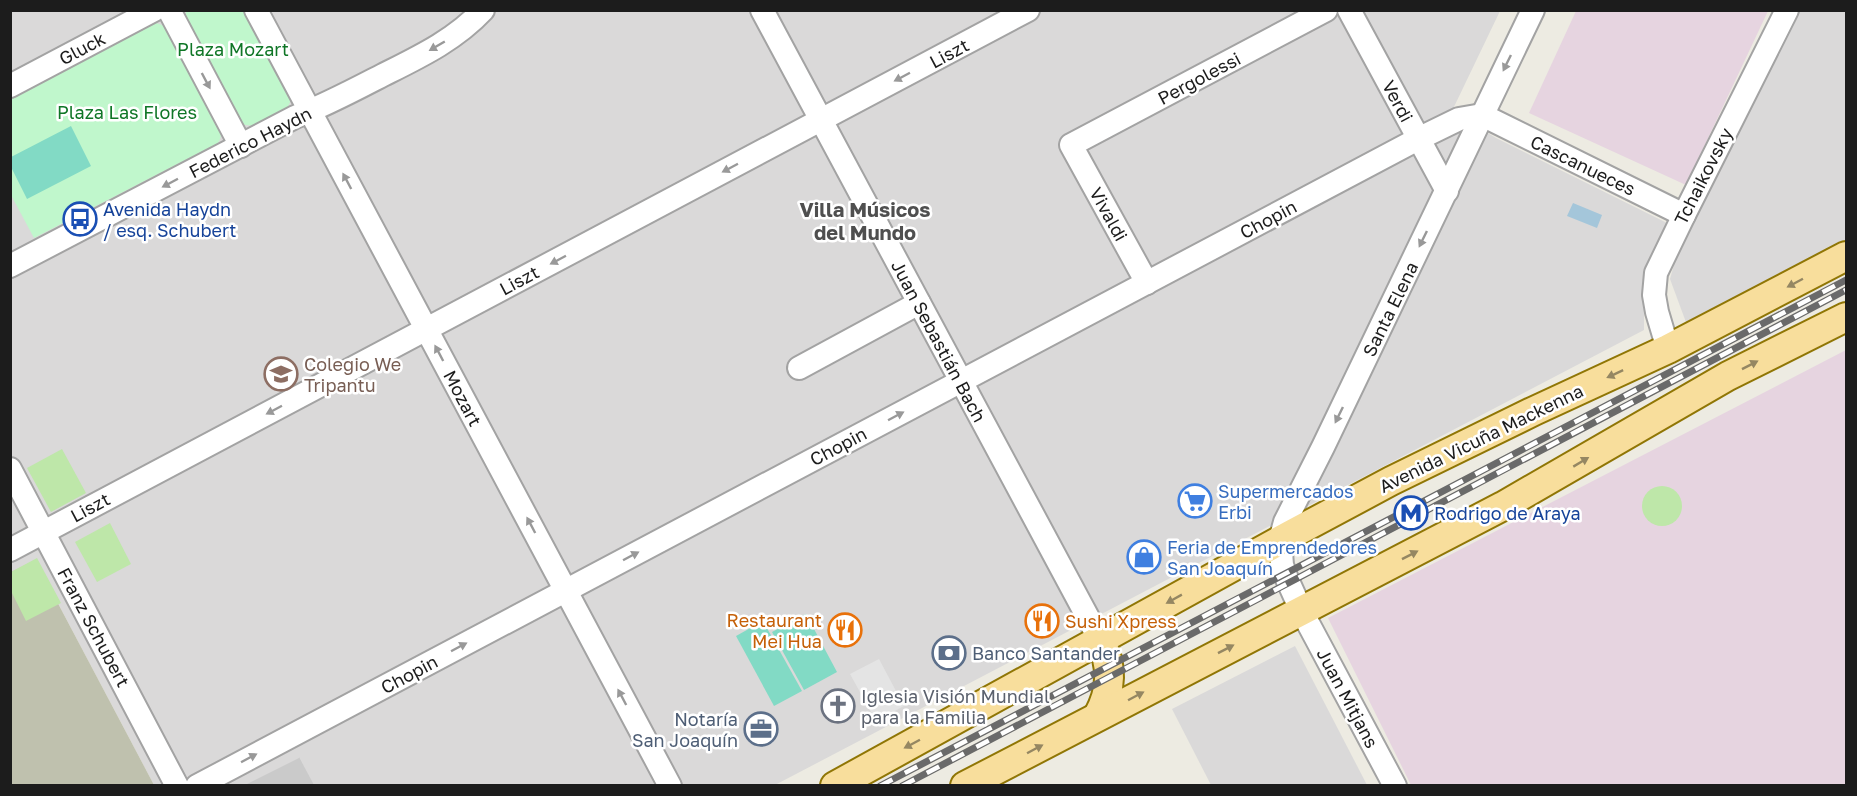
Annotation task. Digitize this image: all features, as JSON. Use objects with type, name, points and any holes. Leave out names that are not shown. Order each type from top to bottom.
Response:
[{"type":"main road","name":"Avenida Vicuña Mackenna","points":[[835,786],[1280,540],[1451,451],[1668,349],[1846,256]]},
{"type":"main road","points":[[965,786],[1005,776],[1098,716],[1503,506],[1728,376],[1846,317]]},
{"type":"main road","points":[[1098,716],[1108,694],[1110,682],[1108,659],[1100,640]]},
{"type":"street","name":"Gluck","points":[[10,86],[154,10]]},
{"type":"street","points":[[169,10],[241,146]]},
{"type":"street","name":"Mozart","points":[[256,10],[670,786]]},
{"type":"street","name":"Federico Haydn","points":[[10,266],[443,44],[466,27],[483,10]]},
{"type":"street","name":"Juan Sebastián Bach","points":[[762,10],[1100,640]]},
{"type":"street","name":"Liszt","points":[[10,550],[1028,10]]},
{"type":"street","name":"Pergolessi","points":[[1071,145],[1326,10]]},
{"type":"street","name":"Verdi","points":[[1349,10],[1447,191]]},
{"type":"street","name":"Santa Elena","points":[[1301,610],[1282,565],[1280,540],[1285,522],[1533,10]]},
{"type":"street","name":"Tchaikovsky","points":[[1668,349],[1654,295],[1656,273],[1787,10]]},
{"type":"street","name":"Chopin","points":[[197,786],[1418,139],[1460,118],[1482,115]]},
{"type":"street","name":"Cascanueces","points":[[1482,115],[1684,215]]},
{"type":"street","name":"Vivaldi","points":[[1071,145],[1147,283]]},
{"type":"street","points":[[799,368],[919,303]]},
{"type":"street","name":"Franz Schubert","points":[[10,469],[177,786]]},
{"type":"street","name":"Juan Mitjans","points":[[1301,610],[1395,786]]},
{"type":"shaded area","points":[[11,11],[1500,11],[1452,111],[1496,138],[1669,224],[1644,282],[1644,330],[775,785],[154,785],[35,560],[11,572]]},
{"type":"shaded area","points":[[1576,11],[1768,11],[1686,185],[1529,113]]},
{"type":"shaded area","points":[[1799,11],[1846,11],[1846,245],[1687,325],[1670,279],[1677,254]]},
{"type":"shaded area","points":[[1846,350],[1846,785],[1411,785],[1328,618]]},
{"type":"shaded area","points":[[35,560],[154,785],[11,786],[11,572]]},
{"type":"shaded area","points":[[1295,646],[1367,785],[1211,785],[1172,709]]},
{"type":"shaded area","points":[[879,659],[904,706],[876,721],[850,674]]},
{"type":"shaded area","points":[[299,758],[314,785],[245,785]]},
{"type":"green space","name":"Plaza Mozart","points":[[186,11],[247,11],[291,100],[286,111],[256,126],[245,125],[239,121],[185,22]]},
{"type":"green space","name":"Plaza Las Flores","points":[[153,22],[166,28],[219,126],[221,135],[218,143],[34,238],[11,195],[10,96]]},
{"type":"green space","points":[[71,126],[91,166],[27,199],[11,167],[11,157]]},
{"type":"green space","points":[[62,449],[86,493],[51,512],[27,468]]},
{"type":"green space","points":[[1662,486],[1670,487],[1676,492],[1681,498],[1681,514],[1676,520],[1670,525],[1662,526],[1654,525],[1648,520],[1643,514],[1642,506],[1643,498],[1648,492],[1654,487]]},
{"type":"green space","points":[[110,523],[131,564],[97,582],[75,542]]},
{"type":"green space","points":[[37,558],[61,603],[26,621],[11,591],[11,572]]},
{"type":"green space","points":[[806,614],[837,672],[804,690],[772,632]]},
{"type":"green space","points":[[763,621],[802,691],[774,706],[736,636]]},
{"type":"water","points":[[1573,203],[1602,215],[1597,228],[1567,216]]},
{"type":"railway","points":[[880,786],[1846,280]]},
{"type":"railway","points":[[902,786],[1846,290]]},
{"type":"place","name":"Avenida Haydn / esq. Schubert","points":[[80,219]]},
{"type":"place","name":"Colegio We Tripantu","points":[[281,374]]},
{"type":"place","name":"Supermercados Erbi","points":[[1195,501]]},
{"type":"place","name":"Rodrigo de Araya","points":[[1411,513]]},
{"type":"place","name":"Feria de Emprendedores San Joaquín","points":[[1144,557]]},
{"type":"place","name":"Sushi Xpress","points":[[1042,621]]},
{"type":"place","name":"Restaurant Mei Hua","points":[[845,630]]},
{"type":"place","name":"Banco Santander","points":[[949,653]]},
{"type":"place","name":"Iglesia Visión Mundial para la Familia","points":[[838,706]]},
{"type":"place","name":"Notaría San Joaquín","points":[[761,729]]},
{"type":"district","name":"Villa Músicos del Mundo","points":[[865,220]]}]
